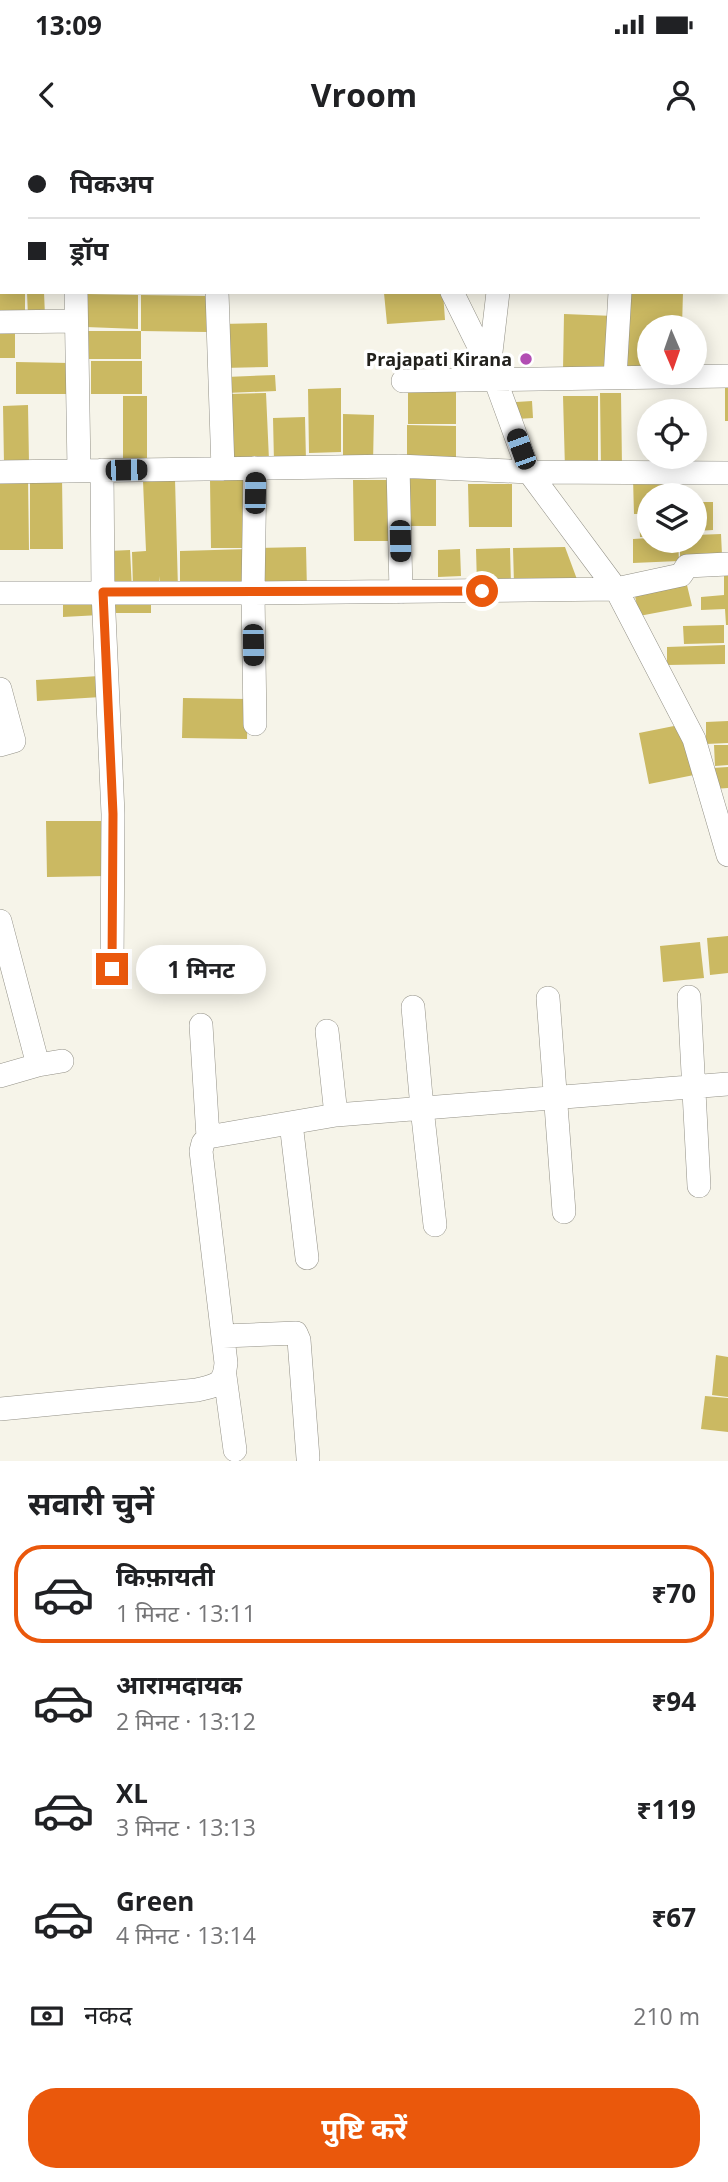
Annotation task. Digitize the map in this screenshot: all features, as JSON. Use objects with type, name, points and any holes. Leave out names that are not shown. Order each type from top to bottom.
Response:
[{"type":"street","points":[[76,294],[76,321],[103,592],[113,814],[112,969]]},
{"type":"street","points":[[217,294],[223,468]]},
{"type":"street","points":[[453,294],[492,374],[529,472],[616,589],[694,738],[728,855]]},
{"type":"street","points":[[492,374],[498,294]]},
{"type":"street","points":[[615,378],[620,294]]},
{"type":"street","points":[[0,322],[76,321]]},
{"type":"street","points":[[403,381],[492,374],[615,378],[727,370]]},
{"type":"street","points":[[0,471],[398,466],[529,472],[728,473]]},
{"type":"street","points":[[398,466],[401,592]]},
{"type":"street","points":[[255,468],[255,724]]},
{"type":"street","points":[[0,593],[616,589],[681,575],[687,566],[728,564]]},
{"type":"street","points":[[0,689],[14,741],[0,745]]},
{"type":"street","points":[[0,922],[38,1065]]},
{"type":"street","points":[[689,997],[699,1186]]},
{"type":"street","points":[[548,998],[564,1212]]},
{"type":"street","points":[[413,1007],[435,1225]]},
{"type":"street","points":[[201,1025],[208,1137]]},
{"type":"street","points":[[327,1031],[336,1115]]},
{"type":"street","points":[[0,1076],[62,1061]]},
{"type":"street","points":[[235,1450],[201,1151],[202,1143],[208,1137],[336,1115],[728,1084]]},
{"type":"street","points":[[291,1123],[307,1258]]},
{"type":"street","points":[[223,1336],[296,1333],[299,1340],[307,1458]]},
{"type":"street","points":[[0,1409],[197,1390],[218,1384],[225,1376]]},
{"type":"building","points":[[0,294],[25,294],[25,315],[0,316]]},
{"type":"building","points":[[27,294],[44,294],[45,316],[28,317]]},
{"type":"building","points":[[86,294],[138,295],[138,329],[86,327]]},
{"type":"building","points":[[384,294],[443,294],[445,320],[387,324]]},
{"type":"building","points":[[623,294],[683,294],[682,315],[637,315],[637,374],[621,373]]},
{"type":"building","points":[[141,295],[207,296],[207,332],[141,331]]},
{"type":"building","points":[[564,314],[614,316],[613,372],[563,370]]},
{"type":"building","points":[[267,323],[268,367],[222,368],[221,324]]},
{"type":"building","points":[[0,324],[15,324],[15,358],[0,358]]},
{"type":"building","points":[[88,331],[141,331],[141,359],[88,359]]},
{"type":"building","points":[[91,361],[142,361],[142,394],[91,394]]},
{"type":"building","points":[[16,362],[70,363],[70,394],[16,394]]},
{"type":"building","points":[[275,375],[276,391],[226,393],[226,377]]},
{"type":"building","points":[[408,386],[456,386],[456,424],[408,424]]},
{"type":"building","points":[[725,387],[728,387],[728,421],[725,421]]},
{"type":"building","points":[[341,388],[341,452],[309,453],[308,389]]},
{"type":"building","points":[[266,393],[269,460],[230,462],[228,394]]},
{"type":"building","points":[[600,393],[621,393],[622,467],[601,467]]},
{"type":"building","points":[[123,396],[147,396],[147,459],[123,459]]},
{"type":"building","points":[[563,396],[598,396],[598,468],[565,469]]},
{"type":"building","points":[[532,401],[533,418],[517,419],[516,402]]},
{"type":"building","points":[[28,405],[29,463],[4,464],[3,406]]},
{"type":"building","points":[[343,414],[374,415],[373,463],[343,463]]},
{"type":"building","points":[[305,417],[306,461],[274,462],[273,418]]},
{"type":"building","points":[[407,425],[456,426],[456,463],[407,463]]},
{"type":"building","points":[[670,476],[670,483],[637,483],[637,514],[634,514],[633,478]]},
{"type":"building","points":[[30,477],[62,477],[63,549],[30,549]]},
{"type":"building","points":[[0,478],[28,478],[29,550],[0,550]]},
{"type":"building","points":[[436,478],[436,526],[403,526],[403,479]]},
{"type":"building","points":[[175,479],[178,589],[160,590],[160,576],[159,587],[133,588],[132,552],[146,551],[143,481]]},
{"type":"building","points":[[246,479],[247,548],[211,548],[210,480]]},
{"type":"building","points":[[353,480],[389,480],[390,541],[354,541]]},
{"type":"building","points":[[468,484],[512,484],[512,527],[469,527]]},
{"type":"building","points":[[707,502],[713,502],[713,530],[707,530]]},
{"type":"building","points":[[721,534],[722,555],[680,557],[680,553],[707,553],[707,535]]},
{"type":"building","points":[[633,539],[637,539],[637,553],[679,553],[679,561],[633,563]]},
{"type":"building","points":[[306,547],[307,591],[257,592],[256,548]]},
{"type":"building","points":[[565,547],[578,582],[514,584],[513,548]]},
{"type":"building","points":[[510,548],[511,585],[477,585],[476,549]]},
{"type":"building","points":[[249,549],[250,588],[180,589],[180,551]]},
{"type":"building","points":[[460,549],[461,576],[438,577],[438,550]]},
{"type":"building","points":[[130,550],[132,590],[110,591],[109,551]]},
{"type":"building","points":[[724,572],[728,572],[728,625],[725,609],[701,610],[701,597],[724,595]]},
{"type":"building","points":[[686,581],[692,606],[639,616],[634,591]]},
{"type":"building","points":[[111,594],[151,594],[151,613],[111,613]]},
{"type":"building","points":[[99,595],[100,615],[63,617],[63,597]]},
{"type":"building","points":[[724,625],[724,643],[684,644],[683,626]]},
{"type":"building","points":[[725,645],[725,664],[667,665],[667,647]]},
{"type":"building","points":[[99,676],[101,697],[37,701],[36,680]]},
{"type":"building","points":[[183,698],[248,699],[247,739],[182,738]]},
{"type":"building","points":[[728,721],[728,743],[706,744],[706,722]]},
{"type":"building","points":[[684,724],[694,775],[649,784],[639,733]]},
{"type":"building","points":[[714,745],[728,745],[728,765],[715,766]]},
{"type":"building","points":[[728,767],[728,788],[714,789],[712,768]]},
{"type":"building","points":[[46,821],[107,821],[108,876],[47,877]]},
{"type":"building","points":[[728,936],[728,973],[710,975],[707,938]]},
{"type":"building","points":[[700,942],[704,978],[663,982],[660,946]]},
{"type":"building","points":[[716,1355],[728,1357],[728,1397],[712,1395]]},
{"type":"building","points":[[705,1396],[728,1398],[728,1432],[701,1429]]},
{"type":"place","name":"Prajapati Kirana","points":[[526,359]]},
{"type":"route","points":[[112,969],[113,814],[103,592],[482,591]]}]
